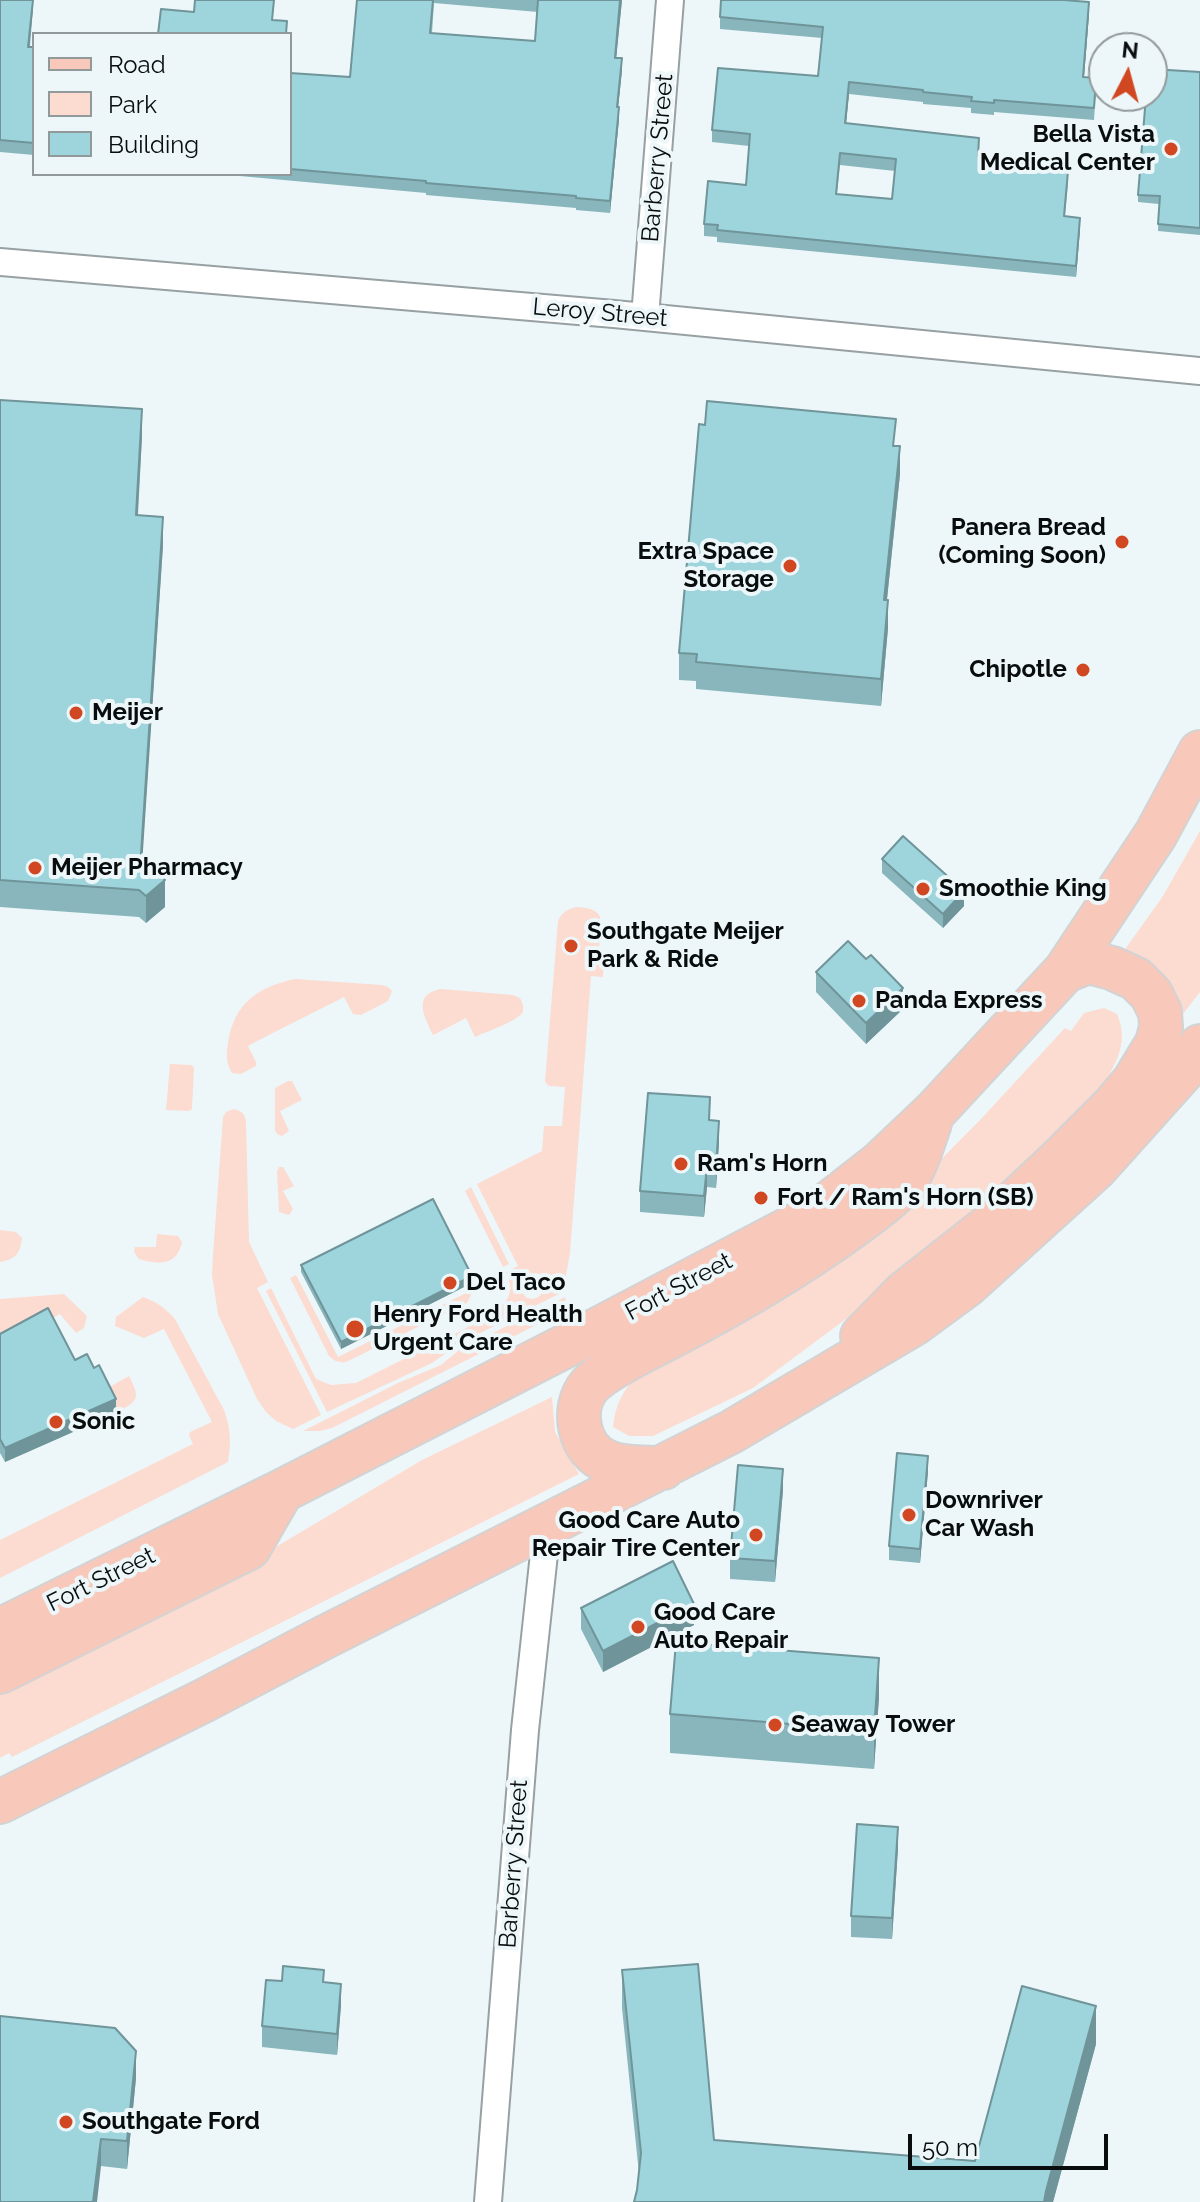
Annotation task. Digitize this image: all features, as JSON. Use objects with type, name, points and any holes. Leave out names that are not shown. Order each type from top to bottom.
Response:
[{"type":"main road","name":"Fort Street","points":[[0,1630],[282,1491],[811,1217],[879,1164],[935,1111],[1065,971],[1156,834],[1200,752]]},
{"type":"main road","points":[[821,1379],[904,1293],[989,1226],[1060,1159],[1114,1105],[1134,1081],[1157,1043],[1161,1027],[1160,1012],[1151,994],[1136,979],[1088,962],[1065,971]]},
{"type":"main road","points":[[0,1802],[663,1468],[731,1432],[914,1324],[967,1285],[1095,1169],[1184,1070],[1200,1046]]},
{"type":"main road","points":[[663,1468],[606,1462],[592,1450],[583,1438],[578,1417],[580,1401],[591,1384],[622,1363],[727,1307],[810,1257],[880,1207],[909,1176],[935,1111]]},
{"type":"main road","points":[[0,1672],[249,1548],[282,1491]]},
{"type":"street","name":"Barberry Street","points":[[645,317],[670,0]]},
{"type":"street","name":"Leroy Street","points":[[0,262],[645,317],[1200,371]]},
{"type":"street","name":"Barberry Street","points":[[488,2202],[525,1730],[547,1526]]},
{"type":"green space","points":[[1200,831],[1200,992],[1183,1014],[1164,979],[1129,954],[1126,948],[1163,896]]},
{"type":"green space","points":[[577,907],[588,908],[599,915],[603,977],[591,976],[570,1253],[563,1292],[462,1342],[432,1363],[327,1412],[266,1291],[271,1288],[316,1379],[331,1385],[356,1383],[490,1316],[508,1297],[510,1287],[506,1272],[518,1266],[477,1184],[542,1151],[544,1126],[562,1126],[565,1087],[549,1086],[545,1082],[558,921],[563,913]],"holes":[[[536,1273],[543,1276],[543,1292],[539,1297],[534,1299],[524,1295],[522,1280]]]},
{"type":"green space","points":[[295,979],[382,985],[392,991],[388,1001],[361,1015],[353,1014],[344,997],[259,1040],[248,1046],[256,1066],[241,1074],[232,1073],[227,1059],[228,1043],[242,1007],[259,992]]},
{"type":"green space","points":[[441,989],[513,995],[520,998],[523,1011],[509,1022],[475,1037],[466,1018],[433,1035],[424,1013],[423,1001],[432,992]]},
{"type":"green space","points":[[1104,1008],[1117,1014],[1122,1034],[1117,1060],[1103,1086],[1108,1090],[1071,1129],[881,1293],[753,1388],[653,1436],[629,1436],[613,1427],[619,1401],[634,1379],[876,1225],[1065,1028],[1071,1031],[1084,1013]]},
{"type":"green space","points":[[170,1064],[192,1065],[194,1068],[192,1109],[189,1111],[166,1110]]},
{"type":"green space","points":[[292,1081],[302,1100],[280,1111],[289,1131],[282,1136],[275,1130],[275,1088]]},
{"type":"green space","points":[[234,1109],[243,1113],[246,1122],[249,1242],[268,1282],[257,1288],[321,1415],[293,1429],[276,1421],[257,1399],[218,1314],[212,1275],[223,1117]]},
{"type":"green space","points":[[279,1167],[283,1167],[294,1186],[283,1191],[293,1209],[289,1215],[279,1212]]},
{"type":"green space","points":[[471,1187],[509,1264],[503,1267],[465,1191]]},
{"type":"green space","points":[[0,1230],[16,1232],[22,1238],[16,1255],[0,1262]]},
{"type":"green space","points":[[157,1234],[178,1236],[182,1242],[176,1256],[160,1263],[139,1259],[134,1252],[135,1247],[156,1247]]},
{"type":"green space","points":[[296,1275],[338,1357],[474,1289],[467,1303],[341,1362],[329,1356],[290,1278]]},
{"type":"green space","points":[[64,1294],[87,1316],[84,1328],[76,1333],[60,1314],[0,1347],[0,1299]]},
{"type":"green space","points":[[143,1297],[175,1319],[224,1410],[230,1436],[228,1462],[0,1578],[0,1540],[193,1444],[190,1432],[212,1422],[164,1329],[144,1338],[115,1326],[116,1317]]},
{"type":"green space","points":[[565,1297],[567,1305],[562,1312],[332,1428],[303,1431],[441,1365],[459,1350]]},
{"type":"green space","points":[[129,1376],[135,1399],[116,1413],[104,1390]]},
{"type":"green space","points":[[552,1397],[555,1432],[579,1474],[12,1757],[9,1753],[0,1758],[0,1695],[6,1691],[259,1557],[422,1460]]},
{"type":"building","points":[[0,0],[33,0],[28,47],[32,47],[32,143],[0,140]]},
{"type":"building","points":[[195,0],[274,0],[272,20],[287,21],[286,32],[158,32],[161,9],[194,12]]},
{"type":"building","points":[[357,0],[433,0],[430,33],[535,41],[538,0],[620,0],[615,58],[622,58],[610,201],[292,169],[292,73],[350,77]]},
{"type":"building","points":[[721,0],[1089,2],[1083,77],[1088,77],[1088,108],[971,101],[972,97],[849,82],[845,123],[979,138],[978,156],[1022,160],[1021,167],[1068,171],[1064,216],[1080,218],[1076,266],[717,230],[718,225],[704,224],[708,181],[746,185],[750,134],[712,130],[718,68],[818,76],[823,27],[720,17]],"holes":[[[840,153],[896,159],[892,199],[836,194]]]},
{"type":"building","name":"Bella Vista Medical Center","points":[[1168,70],[1200,72],[1200,228],[1158,224],[1160,196],[1138,195],[1145,112],[1168,112]]},
{"type":"building","name":"Meijer","points":[[0,400],[142,409],[136,515],[163,517],[141,854],[165,880],[146,896],[139,890],[0,880]]},
{"type":"building","name":"Extra Space Storage","points":[[707,401],[896,419],[893,446],[900,446],[884,600],[888,600],[881,679],[696,662],[697,654],[679,653],[699,424],[705,425]]},
{"type":"building","points":[[903,836],[964,891],[943,914],[882,859]]},
{"type":"building","points":[[848,941],[866,959],[871,955],[903,988],[866,1023],[816,972]]},
{"type":"building","name":"Ram's Horn","points":[[648,1093],[710,1097],[709,1120],[719,1121],[716,1167],[707,1166],[704,1196],[640,1191]]},
{"type":"building","points":[[433,1199],[472,1276],[341,1342],[301,1265]]},
{"type":"building","points":[[48,1308],[75,1360],[87,1354],[94,1368],[99,1365],[116,1399],[5,1448],[0,1439],[0,1334]]},
{"type":"building","name":"Downriver Car Wash","points":[[897,1453],[928,1456],[920,1549],[889,1546]]},
{"type":"building","name":"Good Care Auto Repair Tire Center","points":[[738,1465],[783,1469],[775,1561],[730,1558]]},
{"type":"building","points":[[673,1561],[694,1604],[603,1651],[581,1608]]},
{"type":"building","points":[[676,1642],[879,1658],[874,1731],[670,1714]]},
{"type":"building","points":[[857,1824],[898,1827],[892,1918],[851,1916]]},
{"type":"building","points":[[698,1964],[714,2140],[975,2161],[1022,1986],[1096,2006],[1044,2202],[634,2202],[641,2153],[622,1970]]},
{"type":"building","points":[[283,1966],[324,1970],[323,1982],[341,1984],[337,2034],[262,2026],[266,1980],[282,1981]]},
{"type":"building","name":"Southgate Ford","points":[[0,2016],[115,2028],[136,2051],[127,2141],[101,2139],[93,2202],[0,2202]]},
{"type":"place","name":"Bella Vista Medical Center","points":[[1171,149]]},
{"type":"place","name":"Panera Bread (Coming Soon)","points":[[1122,542]]},
{"type":"place","name":"Extra Space Storage","points":[[790,566]]},
{"type":"place","name":"Chipotle","points":[[1083,670]]},
{"type":"place","name":"Meijer","points":[[76,713]]},
{"type":"place","name":"Meijer Pharmacy","points":[[35,868]]},
{"type":"place","name":"Smoothie King","points":[[923,889]]},
{"type":"place","name":"Southgate Meijer Park & Ride","points":[[571,946]]},
{"type":"place","name":"Panda Express","points":[[859,1001]]},
{"type":"place","name":"Ram's Horn","points":[[681,1164]]},
{"type":"place","name":"Fort / Ram's Horn (SB)","points":[[761,1198]]},
{"type":"place","name":"Del Taco","points":[[450,1283]]},
{"type":"place","name":"Henry Ford Health Urgent Care","points":[[355,1329]]},
{"type":"place","name":"Sonic","points":[[56,1422]]},
{"type":"place","name":"Downriver Car Wash","points":[[909,1515]]},
{"type":"place","name":"Good Care Auto Repair Tire Center","points":[[756,1535]]},
{"type":"place","name":"Good Care Auto Repair","points":[[638,1627]]},
{"type":"place","name":"Seaway Tower","points":[[775,1725]]},
{"type":"place","name":"Southgate Ford","points":[[66,2122]]}]
